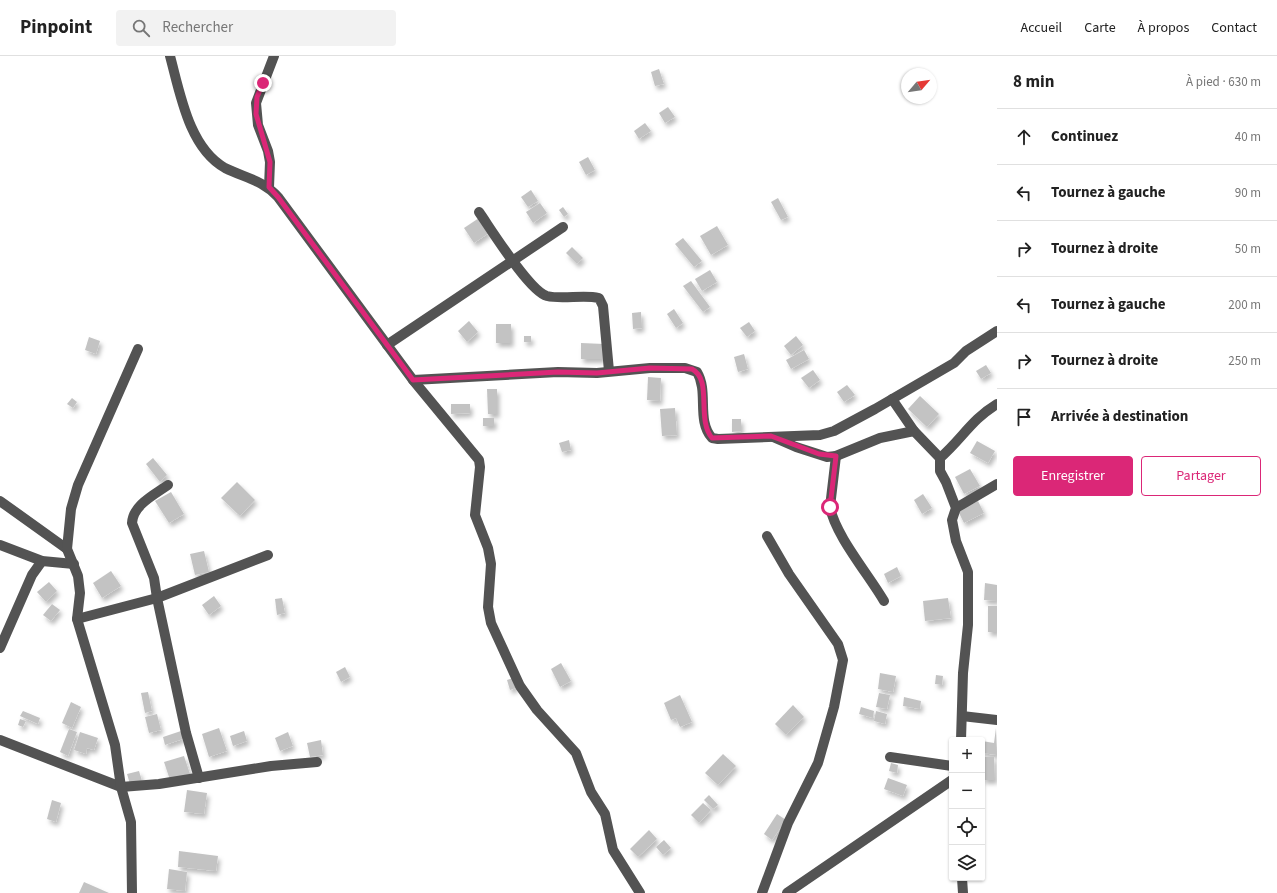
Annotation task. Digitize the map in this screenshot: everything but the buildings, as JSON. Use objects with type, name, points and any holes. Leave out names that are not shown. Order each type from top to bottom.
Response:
[{"type":"street","points":[[170,56],[187,120],[210,158],[225,168],[269,187],[278,197],[413,380],[479,460],[480,468],[475,515],[488,548],[491,564],[488,607],[491,623],[520,686],[537,710],[576,753],[591,792],[605,814],[612,850],[640,893]]},
{"type":"street","points":[[269,187],[270,162],[268,150],[258,125],[256,103],[274,56]]},
{"type":"street","points":[[480,212],[525,277],[545,295],[558,298],[599,298],[603,306],[609,371]]},
{"type":"street","points":[[387,345],[512,259],[562,227]]},
{"type":"street","points":[[413,380],[650,368],[692,369],[697,372],[700,378],[703,389],[705,427],[712,438],[827,434],[954,363],[966,351],[997,331]]},
{"type":"street","points":[[67,549],[71,509],[78,485],[138,349]]},
{"type":"street","points":[[892,399],[914,431],[940,458],[940,471],[956,508],[952,520],[956,540],[968,572],[968,625],[963,673],[961,737]]},
{"type":"street","points":[[940,458],[954,446],[975,420],[997,404]]},
{"type":"street","points":[[771,436],[819,454],[836,456],[880,438],[914,431]]},
{"type":"street","points":[[836,456],[830,507],[831,514],[844,540],[884,601]]},
{"type":"street","points":[[956,508],[997,484]]},
{"type":"street","points":[[168,485],[138,507],[132,514],[132,523],[154,578],[156,598],[186,733],[199,778]]},
{"type":"street","points":[[0,501],[67,549],[74,564],[78,576],[80,593],[77,619],[115,745],[121,787],[131,822],[132,893]]},
{"type":"street","points":[[762,893],[788,823],[818,763],[834,707],[843,660],[838,644],[790,574],[767,536]]},
{"type":"street","points":[[0,545],[42,561],[74,564]]},
{"type":"street","points":[[77,619],[156,598],[268,555]]},
{"type":"street","points":[[0,648],[32,575],[42,561]]},
{"type":"street","points":[[962,716],[997,720]]},
{"type":"street","points":[[0,740],[121,787],[160,784],[271,766],[317,762]]},
{"type":"street","points":[[890,757],[949,766]]},
{"type":"street","points":[[787,893],[949,782]]},
{"type":"street","points":[[962,881],[963,893]]},
{"type":"route","points":[[263,83],[261,92],[257,97],[256,114],[262,138],[268,150],[270,162],[269,187],[278,197],[413,380],[558,372],[597,373],[650,368],[692,369],[697,372],[700,378],[703,389],[705,427],[712,438],[718,439],[771,436],[796,447],[827,456],[836,456],[830,507]]}]
